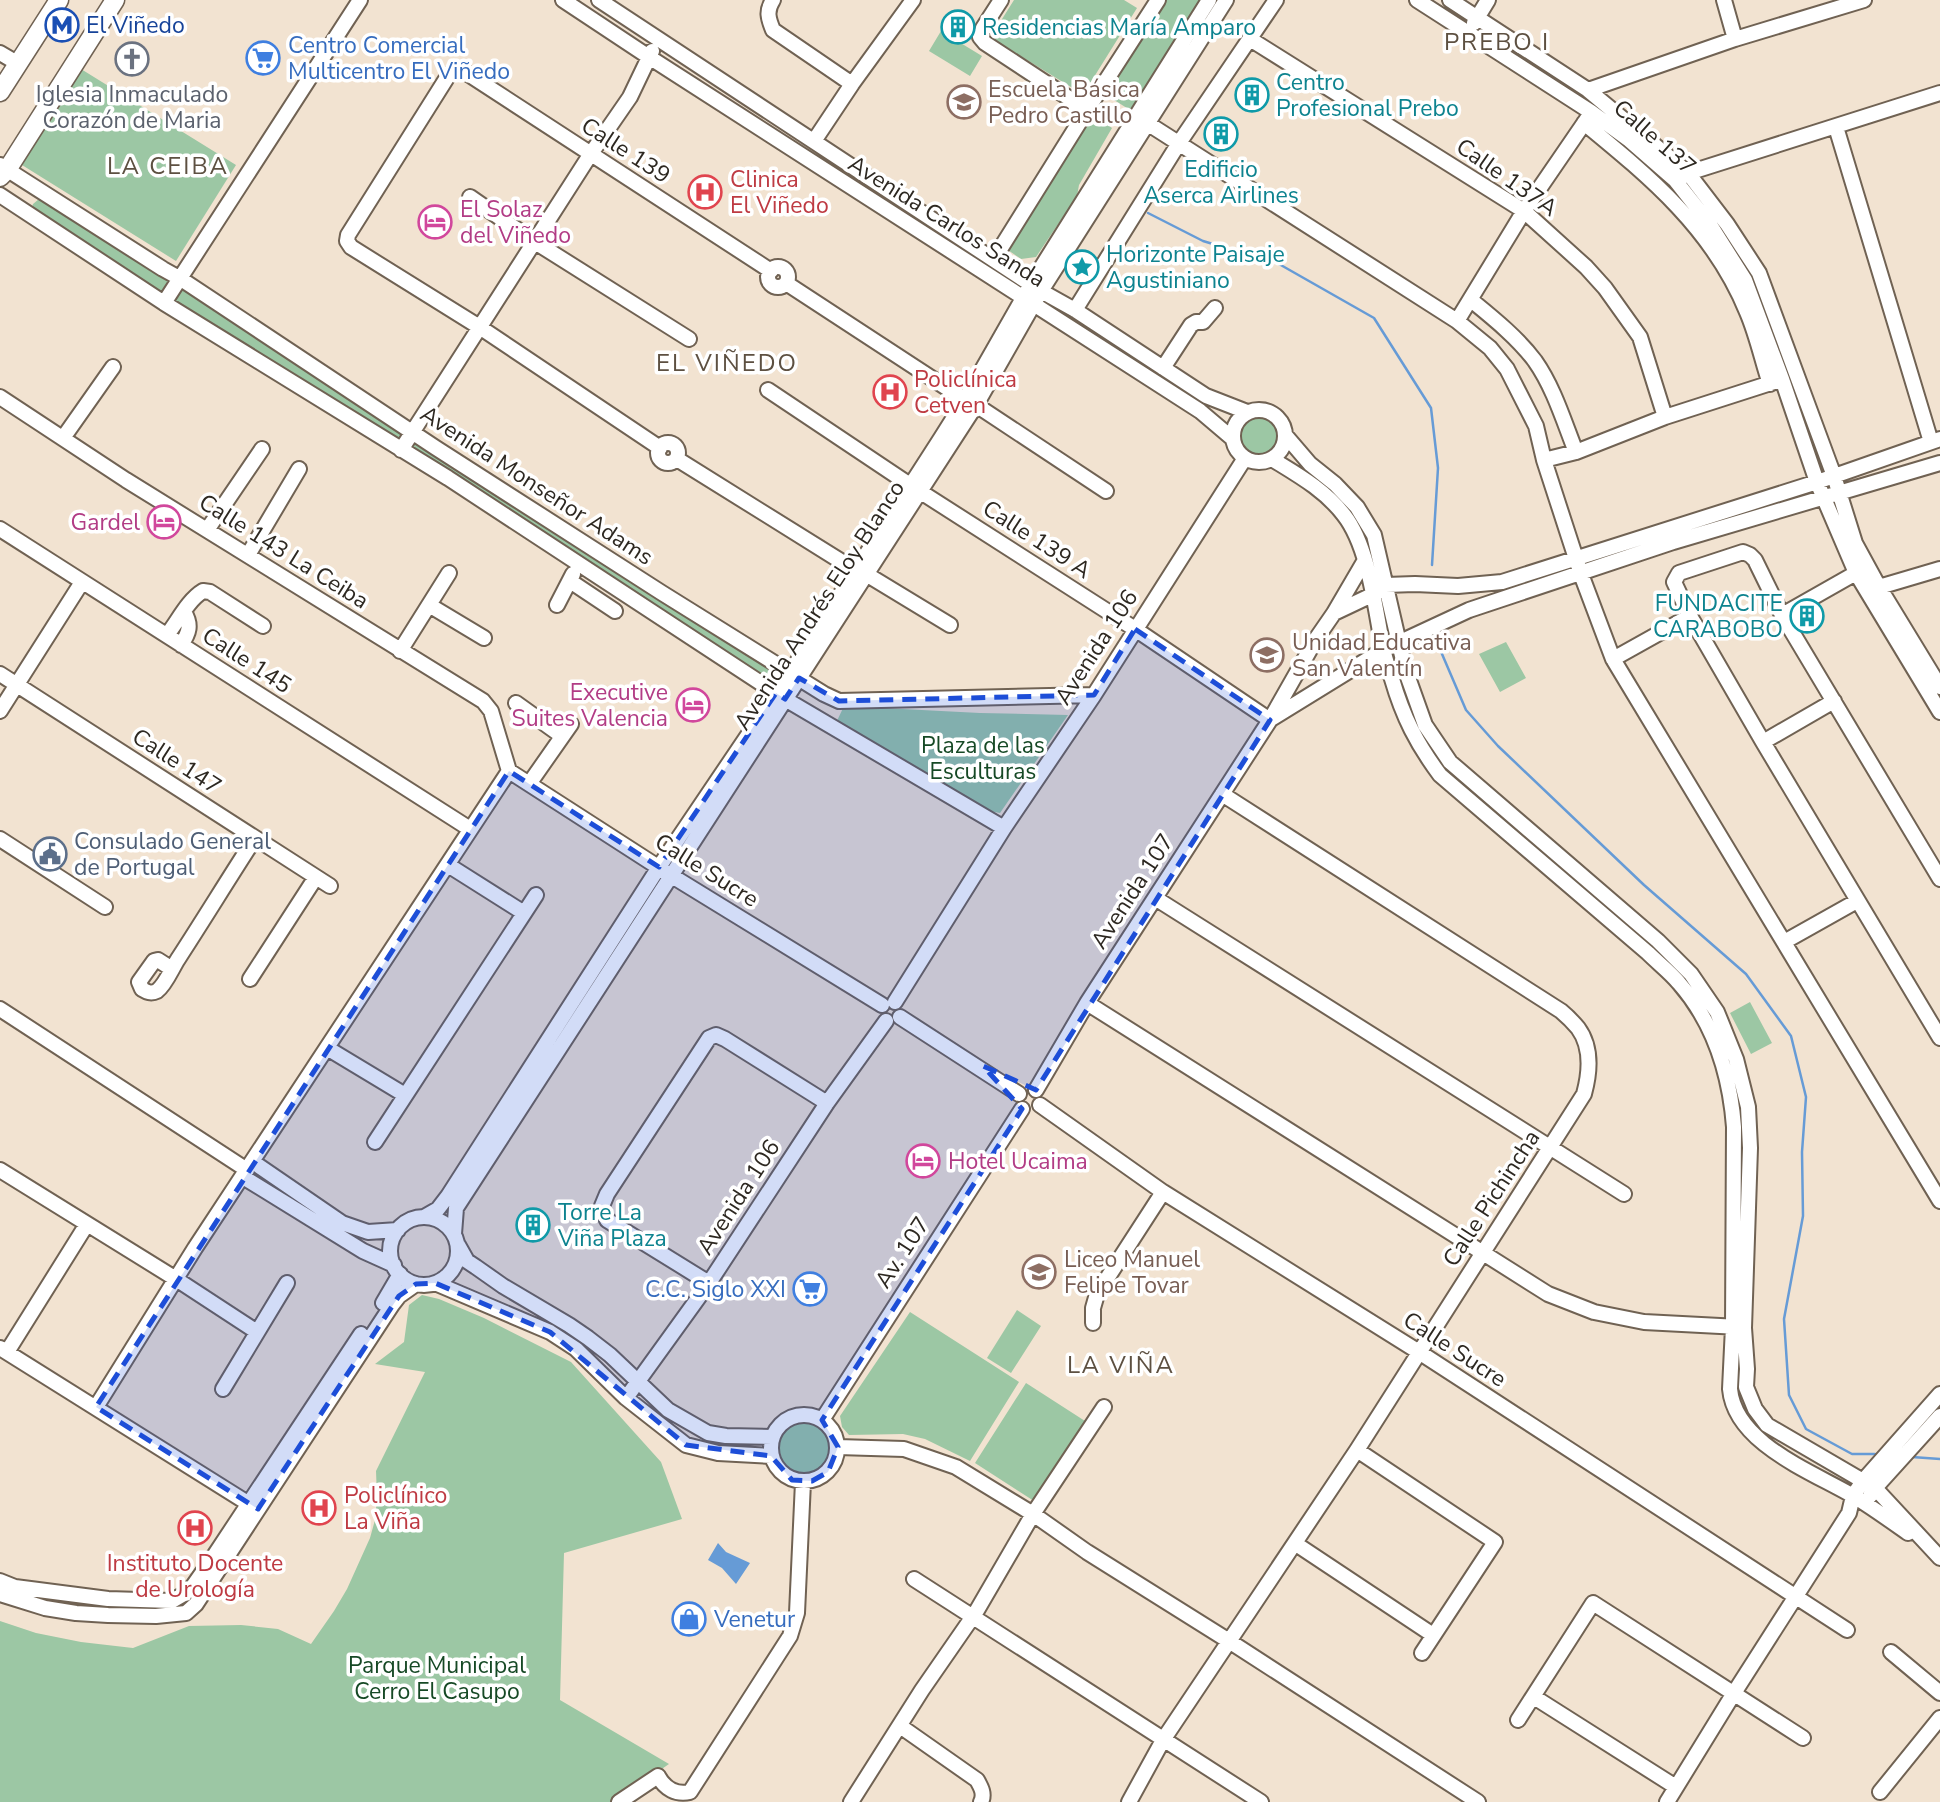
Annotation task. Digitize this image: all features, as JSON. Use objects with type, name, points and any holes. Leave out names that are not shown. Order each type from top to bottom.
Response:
[{"type":"main road","points":[[0,92],[59,0]]},
{"type":"main road","points":[[2,171],[115,0]]},
{"type":"street","points":[[164,303],[360,0]]},
{"type":"street","name":"Avenida Carlos Sanda","points":[[563,0],[649,57],[1032,294],[1200,411],[1233,439]]},
{"type":"street","name":"Avenida Carlos Sanda","points":[[599,0],[994,259],[1032,294],[1075,310],[1206,396],[1247,412]]},
{"type":"street","points":[[773,0],[768,8],[768,19],[774,30],[852,84]]},
{"type":"street","points":[[814,141],[913,0]]},
{"type":"street","points":[[1001,0],[980,37],[985,43],[1087,110]]},
{"type":"street","points":[[994,259],[1158,0]]},
{"type":"street","name":"Avenida Andrés Eloy Blanco","points":[[456,1240],[457,1208],[672,876],[781,696],[970,403],[1032,294],[1209,0]]},
{"type":"street","name":"Avenida Andrés Eloy Blanco","points":[[1032,294],[1226,0]]},
{"type":"street","points":[[1075,310],[1180,144],[1276,0]]},
{"type":"street","name":"Calle 137","points":[[1417,0],[1587,117],[1628,139],[1682,177],[1745,280],[1776,382],[1856,573],[1940,712]]},
{"type":"street","points":[[1450,0],[1588,90],[1682,177],[1727,224],[1759,274],[1834,476],[1855,543],[1879,587],[1935,669],[1940,687]]},
{"type":"street","points":[[1468,33],[1488,0]]},
{"type":"street","points":[[1724,0],[1735,39]]},
{"type":"street","points":[[1588,90],[1735,39],[1864,0]]},
{"type":"street","points":[[401,450],[630,97],[659,39]]},
{"type":"street","name":"Calle 137A","points":[[1250,39],[1524,211],[1586,267],[1605,288],[1640,337],[1665,417]]},
{"type":"street","points":[[0,53],[17,63]]},
{"type":"street","name":"Calle 139","points":[[481,328],[351,247],[347,241],[348,235],[448,76],[462,70],[771,271],[777,267],[783,269],[788,274],[786,283],[970,403]]},
{"type":"street","points":[[1682,177],[1939,95]]},
{"type":"street","points":[[1457,321],[1524,211],[1587,117],[1689,218],[1726,268],[1776,382],[1665,417],[1576,452],[1544,460]]},
{"type":"street","points":[[1147,123],[1457,321],[1490,348],[1507,369],[1536,426],[1544,460],[1576,559],[1613,659],[1940,1200]]},
{"type":"street","points":[[1334,613],[1386,585],[1395,583],[1458,586],[1502,582],[1817,482],[1936,441],[1836,127]]},
{"type":"street","name":"Avenida Monseñor Adams","points":[[2,171],[181,279],[650,586],[824,694],[839,701],[1094,695]]},
{"type":"street","name":"Avenida Monseñor Adams","points":[[0,195],[164,303],[401,450],[781,696],[1004,828]]},
{"type":"street","points":[[470,197],[689,340]]},
{"type":"street","points":[[1471,300],[1535,361],[1552,391],[1576,452]]},
{"type":"street","points":[[1163,368],[1191,324],[1203,322],[1215,308]]},
{"type":"street","points":[[481,328],[660,448],[668,443],[674,445],[679,453],[677,459],[950,625]]},
{"type":"street","points":[[285,378],[298,356]]},
{"type":"street","points":[[63,438],[113,367]]},
{"type":"street","name":"Calle 139 A","points":[[768,390],[1270,719]]},
{"type":"street","name":"Calle 143 La Ceiba","points":[[0,397],[126,480],[483,701],[491,711],[509,771]]},
{"type":"street","points":[[970,403],[1106,491]]},
{"type":"street","points":[[1286,436],[1283,447],[1272,459],[1259,462],[1239,453],[1233,432],[1237,420],[1247,412],[1260,409],[1276,415],[1286,436],[1310,464],[1335,484],[1357,507],[1374,535],[1405,669],[1425,725],[1450,762],[1477,796],[1678,981],[1691,999],[1718,1051],[1732,1102],[1739,1327],[1747,1369],[1746,1387],[1760,1417],[1785,1437],[1869,1485],[1936,1554]]},
{"type":"street","points":[[207,530],[262,449]]},
{"type":"street","name":"Avenida 106","points":[[889,1003],[1094,695],[1245,458]]},
{"type":"street","points":[[1272,459],[1317,488],[1345,516],[1360,542],[1383,650],[1403,714],[1414,738],[1440,775],[1477,796],[1658,941],[1701,985],[1717,1012],[1736,1059],[1746,1095],[1750,1148],[1739,1327],[1731,1396],[1740,1416],[1747,1427],[1769,1447],[1859,1500],[1936,1554]]},
{"type":"street","points":[[1270,719],[1383,650],[1469,610],[1673,542],[1940,463]]},
{"type":"street","points":[[248,555],[299,469]]},
{"type":"street","name":"Calle 145","points":[[0,529],[470,829]]},
{"type":"street","points":[[1938,870],[1782,615],[1755,560],[1743,552],[1679,573],[1674,582],[1690,616],[1857,901],[1935,1017],[1940,1038]]},
{"type":"street","name":"Avenida 107","points":[[1036,1090],[1087,1003],[1270,719],[1365,560]]},
{"type":"street","points":[[557,605],[578,564]]},
{"type":"street","points":[[1879,587],[1940,569]]},
{"type":"street","points":[[400,651],[449,573]]},
{"type":"street","points":[[1782,615],[1856,573]]},
{"type":"street","points":[[570,581],[615,611]]},
{"type":"street","points":[[0,711],[82,582]]},
{"type":"street","points":[[167,635],[197,595],[206,590],[263,626]]},
{"type":"street","points":[[429,605],[484,638]]},
{"type":"street","points":[[181,645],[190,628],[184,612]]},
{"type":"street","points":[[1613,659],[1690,616]]},
{"type":"street","name":"Calle 147","points":[[0,674],[330,886]]},
{"type":"street","points":[[814,716],[824,715],[828,708],[829,703],[824,694]]},
{"type":"street","name":"Avenida Andrés Eloy Blanco","points":[[424,1217],[438,1209],[461,1176],[659,867],[781,696]]},
{"type":"street","points":[[1763,742],[1834,701]]},
{"type":"street","points":[[516,703],[567,730],[529,784]]},
{"type":"street","points":[[96,1408],[176,1279],[509,771]]},
{"type":"street","name":"Calle Sucre","points":[[509,771],[672,876],[889,1003]]},
{"type":"street","name":"Calle Pichincha","points":[[1129,1802],[1163,1740],[1296,1544],[1584,1094],[1588,1078],[1588,1052],[1579,1029],[1562,1011],[1222,794]]},
{"type":"street","points":[[172,969],[254,838]]},
{"type":"street","points":[[0,839],[106,907]]},
{"type":"street","points":[[448,865],[524,913]]},
{"type":"street","points":[[250,979],[316,877]]},
{"type":"street","points":[[375,1142],[536,895]]},
{"type":"street","points":[[1155,898],[1623,1194]]},
{"type":"street","points":[[1784,942],[1857,901]]},
{"type":"street","points":[[889,1003],[900,1007],[893,1019],[1021,1102],[1030,1112],[1040,1105],[1041,1097],[1036,1090],[1029,1088],[1021,1091],[1021,1102]]},
{"type":"street","points":[[1087,1003],[1548,1294],[1594,1312],[1644,1322],[1739,1327]]},
{"type":"street","points":[[0,1009],[248,1170],[363,1251],[397,1270],[407,1280],[425,1285],[446,1278],[458,1257],[456,1240]]},
{"type":"street","name":"Avenida 106","points":[[626,1398],[709,1283],[827,1103],[893,1019]]},
{"type":"street","points":[[709,1283],[607,1220],[602,1206],[607,1194],[709,1038],[716,1035],[725,1039],[827,1103]]},
{"type":"street","points":[[327,1048],[405,1095]]},
{"type":"street","name":"Av. 107","points":[[822,1420],[1021,1102]]},
{"type":"street","name":"Calle Sucre","points":[[1040,1105],[1163,1192],[1419,1352],[1847,1630]]},
{"type":"street","points":[[1734,1147],[1750,1148]]},
{"type":"street","points":[[0,1170],[257,1332]]},
{"type":"street","points":[[248,1170],[342,1223],[368,1232],[398,1230]]},
{"type":"street","points":[[1093,1323],[1097,1294],[1163,1192]]},
{"type":"street","points":[[0,1594],[45,1608],[76,1613],[156,1616],[186,1613],[195,1604],[253,1506],[386,1299],[397,1270],[391,1247],[398,1230],[412,1219],[432,1218],[444,1224],[467,1261],[588,1338],[668,1410],[708,1433],[772,1437]]},
{"type":"street","points":[[87,1224],[4,1350],[253,1506]]},
{"type":"street","points":[[223,1389],[287,1283]]},
{"type":"street","points":[[435,1283],[550,1332],[576,1349],[626,1398],[686,1445],[718,1452],[771,1457]]},
{"type":"street","points":[[0,1581],[15,1587],[108,1599],[172,1601],[184,1594],[253,1506],[392,1305],[399,1296],[416,1284]]},
{"type":"street","points":[[1667,1802],[1849,1513],[1940,1394]]},
{"type":"street","points":[[851,1802],[922,1690],[973,1617],[1033,1514],[1104,1407]]},
{"type":"street","points":[[806,1415],[822,1420],[832,1430],[838,1447],[837,1456],[828,1472],[812,1481],[803,1482],[783,1475],[771,1457],[772,1437],[777,1428],[785,1420],[795,1416],[806,1415]]},
{"type":"street","points":[[1869,1485],[1940,1416]]},
{"type":"street","points":[[838,1447],[904,1449],[956,1467],[1033,1514],[1087,1552],[1472,1800]]},
{"type":"street","points":[[1357,1450],[1495,1542],[1422,1653]]},
{"type":"street","points":[[619,1802],[658,1776],[670,1790],[680,1795],[690,1793],[790,1636],[797,1613],[803,1482]]},
{"type":"street","points":[[1296,1544],[1433,1635]]},
{"type":"street","points":[[914,1579],[1261,1802]]},
{"type":"street","points":[[1518,1720],[1593,1603],[1803,1738]]},
{"type":"street","points":[[1891,1652],[1940,1693]]},
{"type":"street","points":[[1534,1697],[1676,1787]]},
{"type":"street","points":[[1881,1792],[1940,1718]]},
{"type":"street","points":[[900,1726],[977,1780],[982,1788],[981,1802]]},
{"type":"highlighted area","points":[[1135,629],[1270,720],[1036,1090],[983,1066],[1022,1109],[822,1420],[838,1447],[828,1472],[812,1481],[792,1480],[771,1456],[686,1445],[550,1332],[435,1283],[416,1284],[399,1296],[258,1509],[96,1407],[509,771],[659,867],[776,693],[785,699],[799,678],[839,701],[1094,695]]},
{"type":"green space","points":[[1014,0],[1124,0],[1137,8],[1084,93],[993,39],[992,35]]},
{"type":"green space","points":[[1163,0],[1201,0],[1130,110],[1103,93]]},
{"type":"green space","points":[[941,31],[982,56],[970,76],[929,51]]},
{"type":"green space","points":[[81,69],[236,165],[176,261],[22,165]]},
{"type":"green space","points":[[1091,113],[1112,128],[1079,185],[1077,196],[1036,257],[1021,259],[1005,248]]},
{"type":"green space","points":[[45,194],[790,673],[776,693],[30,215],[33,204]]},
{"type":"green space","points":[[1259,413],[1275,420],[1282,436],[1275,452],[1259,459],[1243,452],[1236,436],[1243,420]]},
{"type":"green space","points":[[1506,642],[1526,678],[1500,692],[1479,654]]},
{"type":"green space","name":"Plaza de las Esculturas","points":[[844,706],[1068,715],[1000,813],[984,810],[836,723]]},
{"type":"green space","points":[[1750,1002],[1772,1043],[1751,1054],[1730,1013]]},
{"type":"green space","name":"Parque Municipal Cerro El Casupo","points":[[422,1295],[439,1299],[484,1318],[571,1362],[661,1462],[682,1519],[564,1553],[560,1700],[669,1764],[614,1802],[0,1802],[0,1621],[36,1633],[133,1648],[189,1626],[241,1625],[278,1629],[311,1644],[347,1589],[370,1538],[375,1520],[376,1471],[425,1372],[375,1364],[404,1342],[409,1305]]},
{"type":"green space","points":[[1017,1310],[1041,1326],[1011,1373],[987,1358]]},
{"type":"green space","points":[[910,1312],[1019,1382],[970,1461],[925,1439],[903,1434],[849,1435],[842,1427],[840,1416]]},
{"type":"green space","points":[[1026,1383],[1085,1421],[1034,1501],[975,1463]]},
{"type":"green space","points":[[805,1422],[815,1424],[823,1430],[829,1438],[829,1458],[823,1466],[815,1472],[805,1474],[795,1472],[787,1466],[781,1458],[779,1448],[781,1438],[787,1430],[795,1424]]},
{"type":"water","points":[[718,1543],[726,1552],[750,1563],[736,1584],[722,1568],[708,1560]]},
{"type":"waterway","points":[[1148,213],[1203,241],[1279,264],[1374,318],[1431,408],[1438,468],[1432,565]]},
{"type":"waterway","points":[[1439,647],[1466,710],[1498,746],[1644,885],[1746,974],[1791,1036],[1806,1097],[1802,1152],[1803,1216],[1784,1319],[1789,1395],[1806,1429],[1852,1454],[1875,1454]]},
{"type":"waterway","points":[[1912,1457],[1940,1459]]},
{"type":"place","name":"El Viñedo","points":[[62,25]]},
{"type":"place","name":"Residencias María Amparo","points":[[958,27]]},
{"type":"place","name":"Centro Comercial Multicentro El Viñedo","points":[[263,58]]},
{"type":"place","name":"Iglesia Inmaculado Corazón de Maria","points":[[132,59]]},
{"type":"place","name":"Centro Profesional Prebo","points":[[1252,95]]},
{"type":"place","name":"Escuela Básica Pedro Castillo","points":[[964,102]]},
{"type":"place","name":"Edificio Aserca Airlines","points":[[1221,134]]},
{"type":"place","name":"Clinica El Viñedo","points":[[705,192]]},
{"type":"place","name":"El Solaz del Viñedo","points":[[435,222]]},
{"type":"place","name":"Horizonte Paisaje Agustiniano","points":[[1082,267]]},
{"type":"place","name":"Policlínica Cetven","points":[[890,392]]},
{"type":"place","name":"Gardel","points":[[164,522]]},
{"type":"place","name":"FUNDACITE CARABOBO","points":[[1807,616]]},
{"type":"place","name":"Unidad Educativa San Valentín","points":[[1267,655]]},
{"type":"place","name":"Executive Suites Valencia","points":[[693,705]]},
{"type":"place","name":"Consulado General de Portugal","points":[[50,854]]},
{"type":"place","name":"Hotel Ucaima","points":[[923,1161]]},
{"type":"place","name":"Torre La Viña Plaza","points":[[533,1225]]},
{"type":"place","name":"Liceo Manuel Felipe Tovar","points":[[1039,1272]]},
{"type":"place","name":"C.C. Siglo XXI","points":[[810,1289]]},
{"type":"place","name":"Policlínico La Viña","points":[[319,1508]]},
{"type":"place","name":"Instituto Docente de Urología","points":[[195,1528]]},
{"type":"place","name":"Venetur","points":[[689,1619]]},
{"type":"district","name":"PREBO I","points":[[1497,42]]},
{"type":"district","name":"LA CEIBA","points":[[168,166]]},
{"type":"district","name":"EL VIÑEDO","points":[[727,363]]},
{"type":"district","name":"LA VIÑA","points":[[1121,1365]]}]
